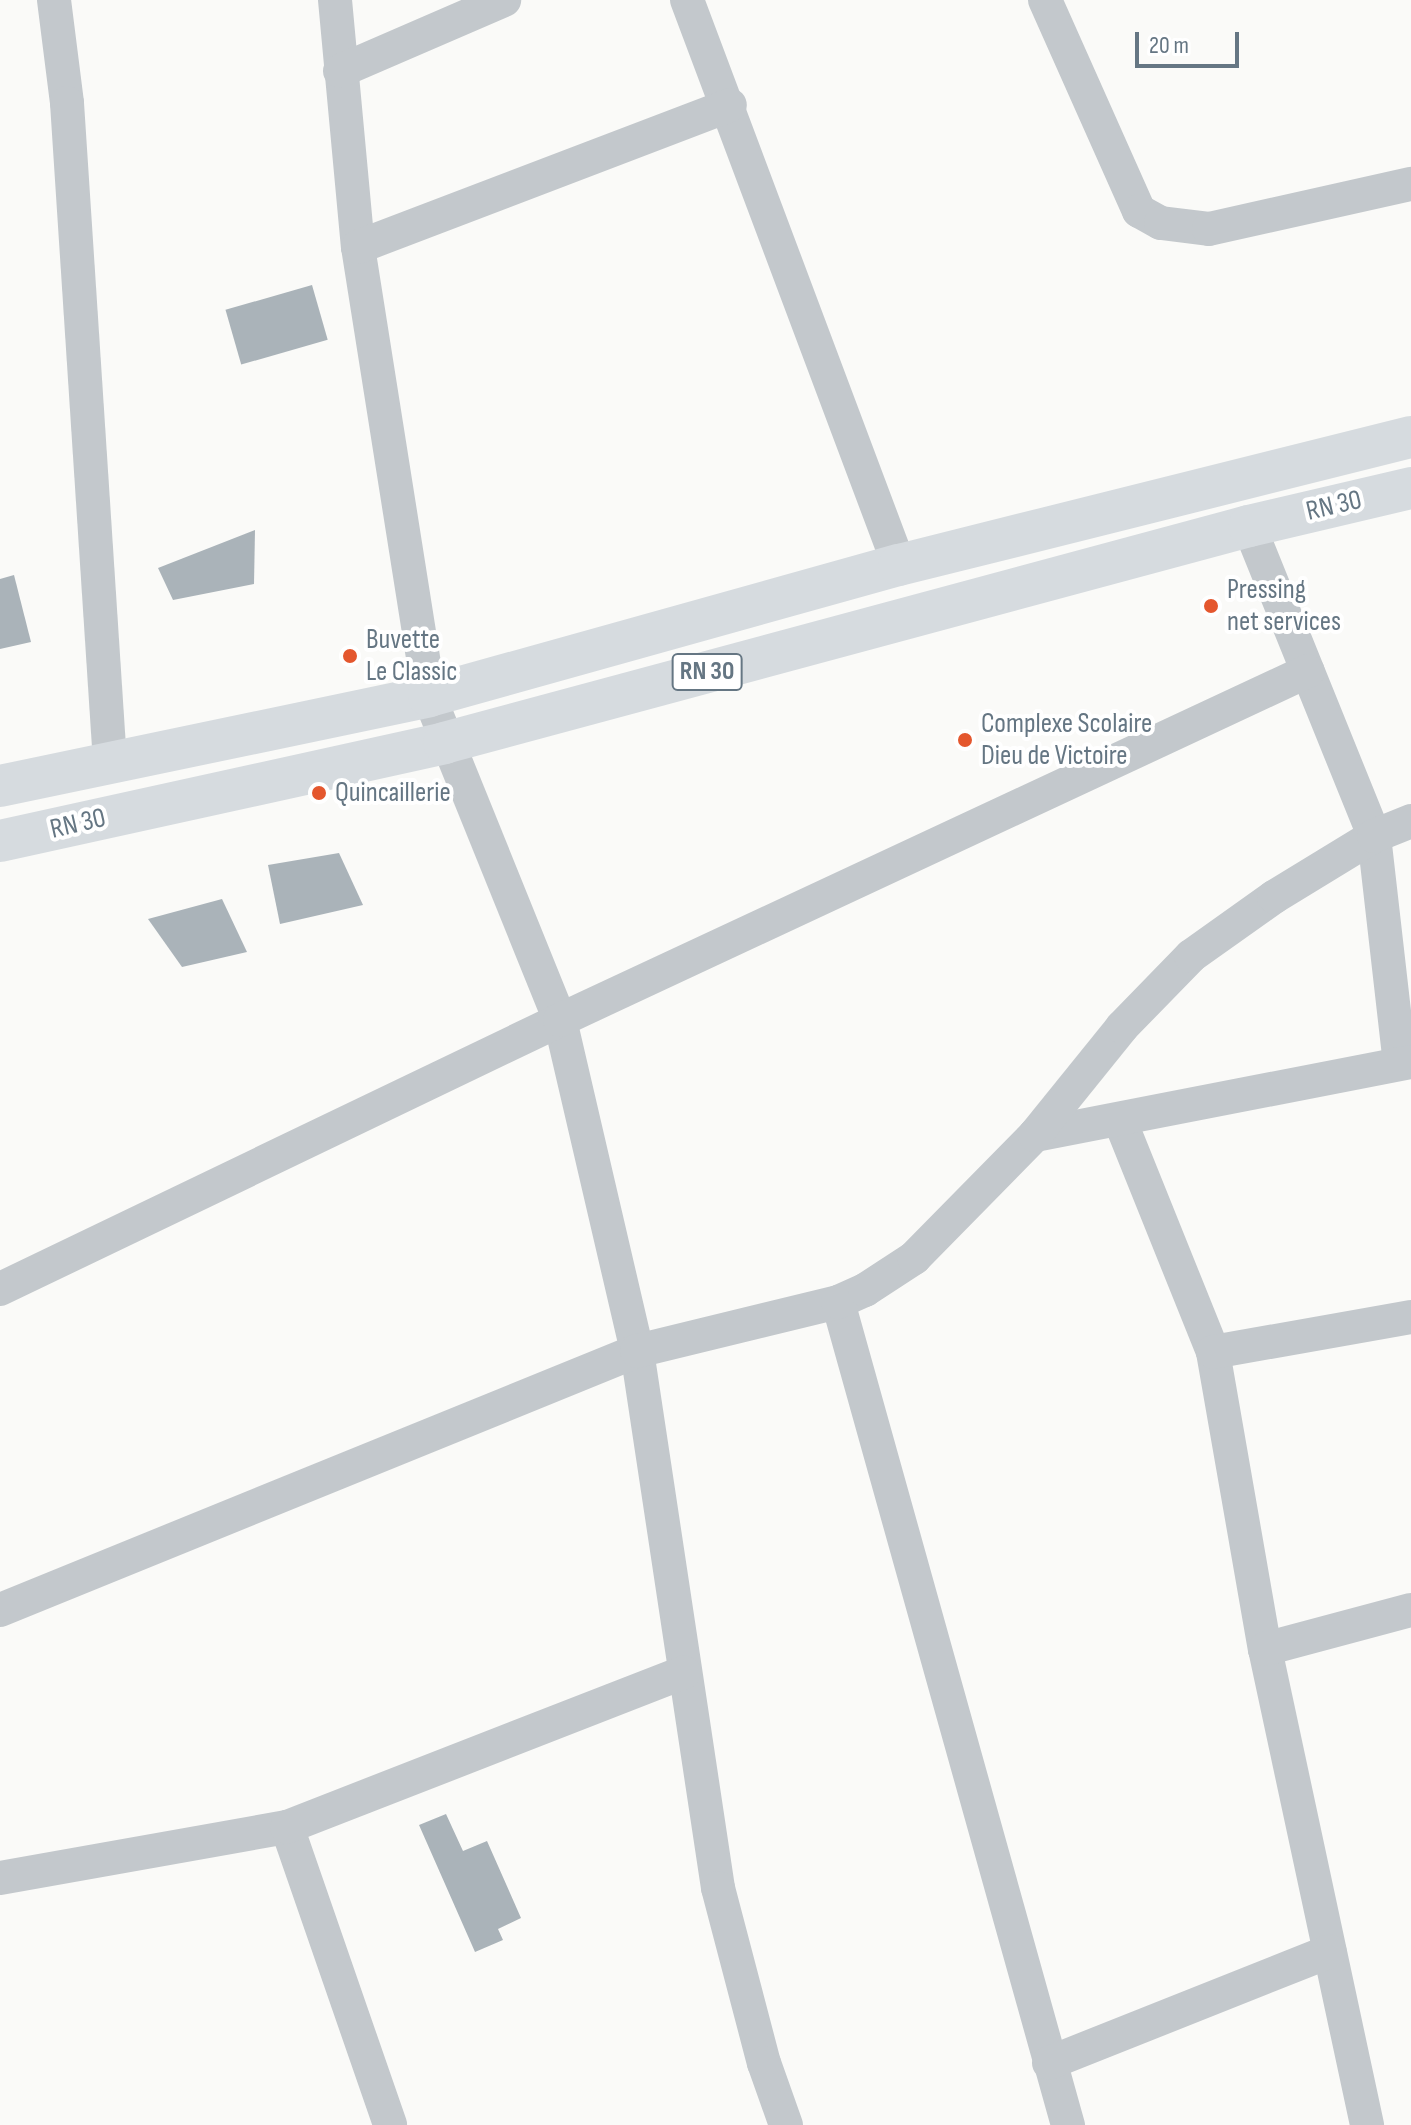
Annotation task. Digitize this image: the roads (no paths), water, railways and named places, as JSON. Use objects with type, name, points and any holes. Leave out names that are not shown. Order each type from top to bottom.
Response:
[{"type":"main road","name":"RN 30","points":[[0,786],[429,696],[899,565],[1411,437]]},
{"type":"main road","name":"RN 30","points":[[0,841],[444,743],[1249,526],[1411,488]]},
{"type":"street","points":[[54,0],[67,103],[110,763]]},
{"type":"street","points":[[335,0],[358,247],[429,696],[444,743],[560,1020],[637,1351],[718,1888],[764,2063],[786,2125]]},
{"type":"street","points":[[340,71],[504,0]]},
{"type":"street","points":[[687,0],[730,105],[899,565]]},
{"type":"street","points":[[1045,0],[1139,211],[1161,223],[1209,229],[1411,184]]},
{"type":"street","points":[[358,247],[730,105]]},
{"type":"street","points":[[1035,1135],[1121,1123],[1406,1062],[1374,836],[1249,526]]},
{"type":"street","points":[[0,1289],[560,1020],[1308,671]]},
{"type":"street","points":[[0,1610],[637,1351],[838,1302],[914,1258],[1035,1135],[1122,1027],[1191,956],[1274,897],[1374,836],[1411,821]]},
{"type":"street","points":[[1121,1123],[1213,1352],[1265,1649],[1367,2125]]},
{"type":"street","points":[[838,1302],[1068,2125]]},
{"type":"street","points":[[1213,1352],[1411,1317]]},
{"type":"street","points":[[1265,1649],[1411,1610]]},
{"type":"street","points":[[0,1878],[287,1827],[684,1672]]},
{"type":"street","points":[[287,1827],[383,2123]]},
{"type":"street","points":[[1049,2063],[1330,1951]]},
{"type":"place","name":"Pressing net services","points":[[1211,606]]},
{"type":"place","name":"Buvette Le Classic","points":[[350,656]]},
{"type":"place","name":"Complexe Scolaire Dieu de Victoire","points":[[965,740]]},
{"type":"place","name":"Quincaillerie","points":[[319,793]]}]
